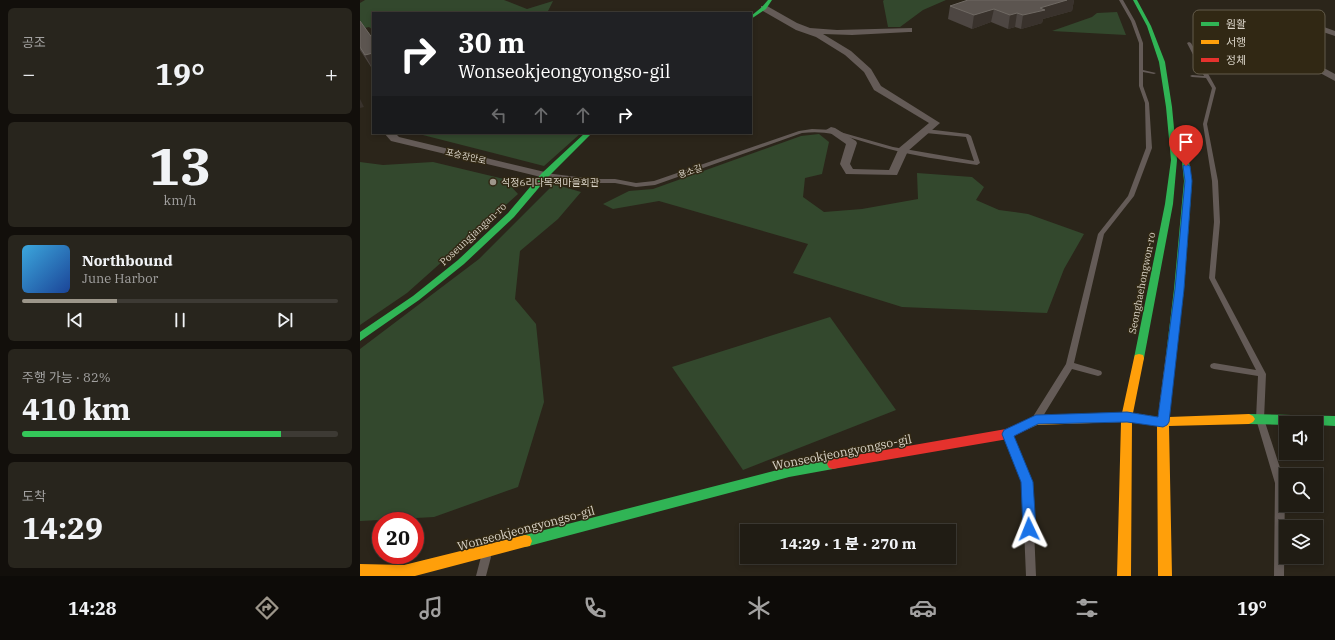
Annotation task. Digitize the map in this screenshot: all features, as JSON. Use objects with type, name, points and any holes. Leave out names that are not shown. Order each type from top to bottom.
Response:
[{"type":"main road","points":[[752,17],[764,8],[770,0]]},
{"type":"main road","name":"Seonghaehongwon-ro","points":[[1124,576],[1127,417],[1169,204],[1174,160],[1169,107],[1162,62],[1149,26],[1135,0]]},
{"type":"main road","points":[[1164,576],[1163,422],[1179,289],[1188,181],[1182,129]]},
{"type":"main road","name":"Poseungjangan-ro","points":[[360,337],[416,298],[461,262],[511,215],[545,174],[588,134]]},
{"type":"main road","name":"Wonseokjeongyongso-gil","points":[[360,571],[404,572],[789,472],[1008,434],[1036,420],[1127,417],[1163,422],[1260,419],[1335,421]]},
{"type":"street","points":[[764,8],[800,28],[819,35],[848,53],[868,71],[877,88],[935,123],[903,150],[893,173],[850,172],[845,164],[852,143],[831,130]]},
{"type":"street","points":[[800,28],[842,32],[909,30]]},
{"type":"street","points":[[1325,30],[1335,34]]},
{"type":"street","points":[[1325,73],[1335,78]]},
{"type":"street","name":"포승장안로","points":[[390,134],[395,139],[545,174]]},
{"type":"lane","points":[[1036,420],[1070,365],[1101,234],[1131,196],[1149,148],[1147,103],[1141,86],[1141,43],[1133,21],[1122,0]]},
{"type":"lane","points":[[1189,43],[1193,50]]},
{"type":"lane","points":[[1142,71],[1154,73]]},
{"type":"lane","points":[[1205,74],[1214,88],[1205,124],[1215,181],[1216,222],[1212,278],[1262,374],[1260,419],[1280,483],[1278,576]]},
{"type":"lane","points":[[1192,76],[1206,77]]},
{"type":"lane","name":"용소길","points":[[545,174],[594,181],[615,181],[636,185],[655,183],[801,132],[814,129],[831,130],[884,146],[977,163],[968,136],[926,131]]},
{"type":"lane","points":[[1070,365],[1098,373]]},
{"type":"lane","points":[[1214,366],[1262,374]]},
{"type":"lane","points":[[1008,434],[1027,482],[1031,576]]},
{"type":"lane","points":[[481,576],[488,551]]},
{"type":"green space","points":[[365,0],[504,0],[527,9],[553,1],[548,12],[372,12],[372,29],[369,27],[360,29],[360,3]]},
{"type":"green space","points":[[884,0],[946,0],[923,10],[900,27],[888,27]]},
{"type":"green space","points":[[1117,12],[1126,35],[1052,31],[1092,17],[1097,13]]},
{"type":"green space","points":[[419,134],[580,134],[544,166]]},
{"type":"green space","points":[[819,134],[829,142],[822,174],[805,178],[803,197],[824,212],[862,209],[918,199],[917,173],[972,177],[984,187],[976,200],[999,210],[1028,214],[1084,234],[1064,269],[1047,313],[902,307],[793,273],[808,244],[659,201],[613,209],[603,204],[629,191],[653,189],[801,136]]},
{"type":"green space","points":[[360,162],[383,165],[433,162],[504,179],[518,194],[407,293],[360,325]]},
{"type":"green space","points":[[554,184],[581,192],[558,219],[520,251],[515,299],[536,324],[544,402],[518,487],[434,517],[424,518],[424,512],[372,512],[372,520],[360,521],[360,349],[479,259]]},
{"type":"green space","points":[[830,317],[896,410],[743,470],[672,367]]},
{"type":"building","points":[[968,0],[1067,0],[1040,8],[1045,10],[1023,15],[1017,13],[1010,15],[994,9],[974,15],[950,6]]},
{"type":"building","points":[[360,21],[372,38],[372,53],[365,55],[360,47]]},
{"type":"traffic: fast","points":[[752,17],[764,8],[770,0]]},
{"type":"traffic: fast","points":[[1135,0],[1149,26],[1162,62],[1169,107],[1174,160],[1169,204],[1139,358]]},
{"type":"traffic: fast","points":[[360,337],[416,298],[461,262],[511,215],[545,175],[588,134]]},
{"type":"traffic: fast","points":[[1171,355],[1179,289],[1188,181],[1183,142]]},
{"type":"traffic: fast","points":[[1249,419],[1335,421]]},
{"type":"traffic: fast","points":[[525,541],[789,472],[833,464]]},
{"type":"traffic: slow","points":[[1165,576],[1163,422],[1171,355]]},
{"type":"traffic: slow","points":[[1124,576],[1127,417],[1139,358]]},
{"type":"traffic: slow","points":[[1026,425],[1036,420],[1127,417],[1163,422],[1249,419]]},
{"type":"traffic: slow","points":[[360,571],[404,572],[525,541]]},
{"type":"traffic: jam","points":[[833,464],[1008,434],[1026,425]]},
{"type":"place","name":"석정6리다목적마을회관","points":[[493,182]]},
{"type":"route","points":[[1029,529],[1027,482],[1008,434],[1036,420],[1127,417],[1163,422],[1179,289],[1188,181],[1186,166]]}]
